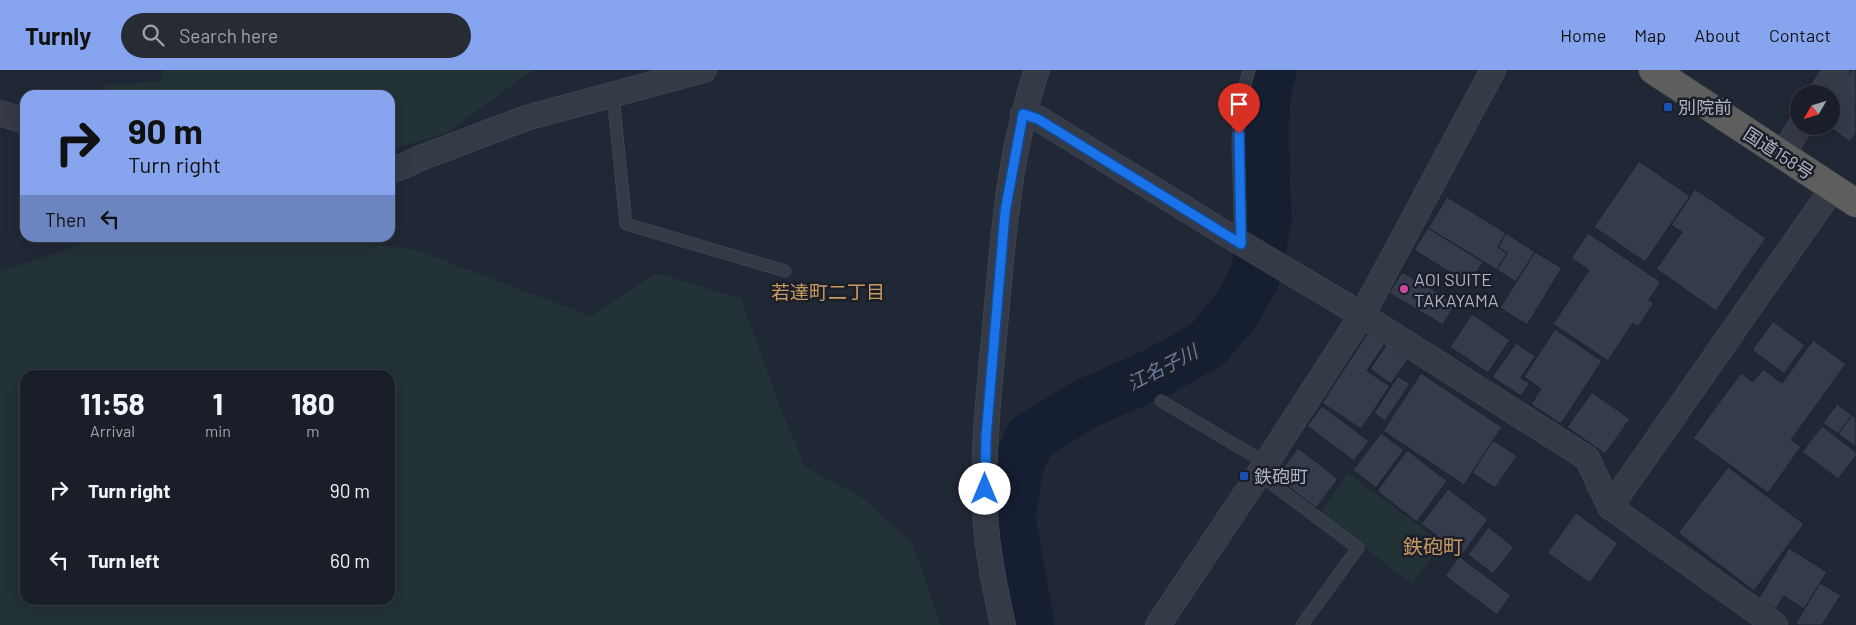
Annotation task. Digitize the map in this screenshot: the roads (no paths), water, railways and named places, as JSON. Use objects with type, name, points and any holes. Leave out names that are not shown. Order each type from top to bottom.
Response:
[{"type":"highway","name":"国道158号","points":[[1653,70],[1856,203]]},
{"type":"street","points":[[395,168],[526,118],[704,70]]},
{"type":"street","points":[[1003,625],[985,514],[985,445],[1005,212],[1023,114],[1037,70]]},
{"type":"street","points":[[1166,622],[1362,315],[1493,70]]},
{"type":"street","points":[[1827,85],[1836,70]]},
{"type":"street","points":[[0,113],[20,119]]},
{"type":"street","points":[[1023,114],[1038,119],[1241,244],[1362,315],[1587,458],[1610,507],[1775,625]]},
{"type":"street","points":[[1782,155],[1794,135]]},
{"type":"street","points":[[1610,507],[1832,188]]},
{"type":"lane","points":[[1241,244],[1238,147],[1239,107],[1249,70]]},
{"type":"lane","points":[[613,95],[626,224],[785,271]]},
{"type":"lane","points":[[1161,400],[1262,469],[1358,548],[1302,625]]},
{"type":"waterway","name":"江名子川","points":[[1029,625],[1010,517],[1018,466],[1030,438],[1085,404],[1156,373],[1208,344],[1237,309],[1255,276],[1266,221],[1263,129],[1267,78],[1271,70]]},
{"type":"place","name":"別院前","points":[[1668,107]]},
{"type":"place","name":"AOI SUITE TAKAYAMA","points":[[1404,289]]},
{"type":"place","name":"鉄砲町","points":[[1244,476]]},
{"type":"district","name":"若達町二丁目","points":[[828,291]]},
{"type":"district","name":"鉄砲町","points":[[1433,546]]}]
